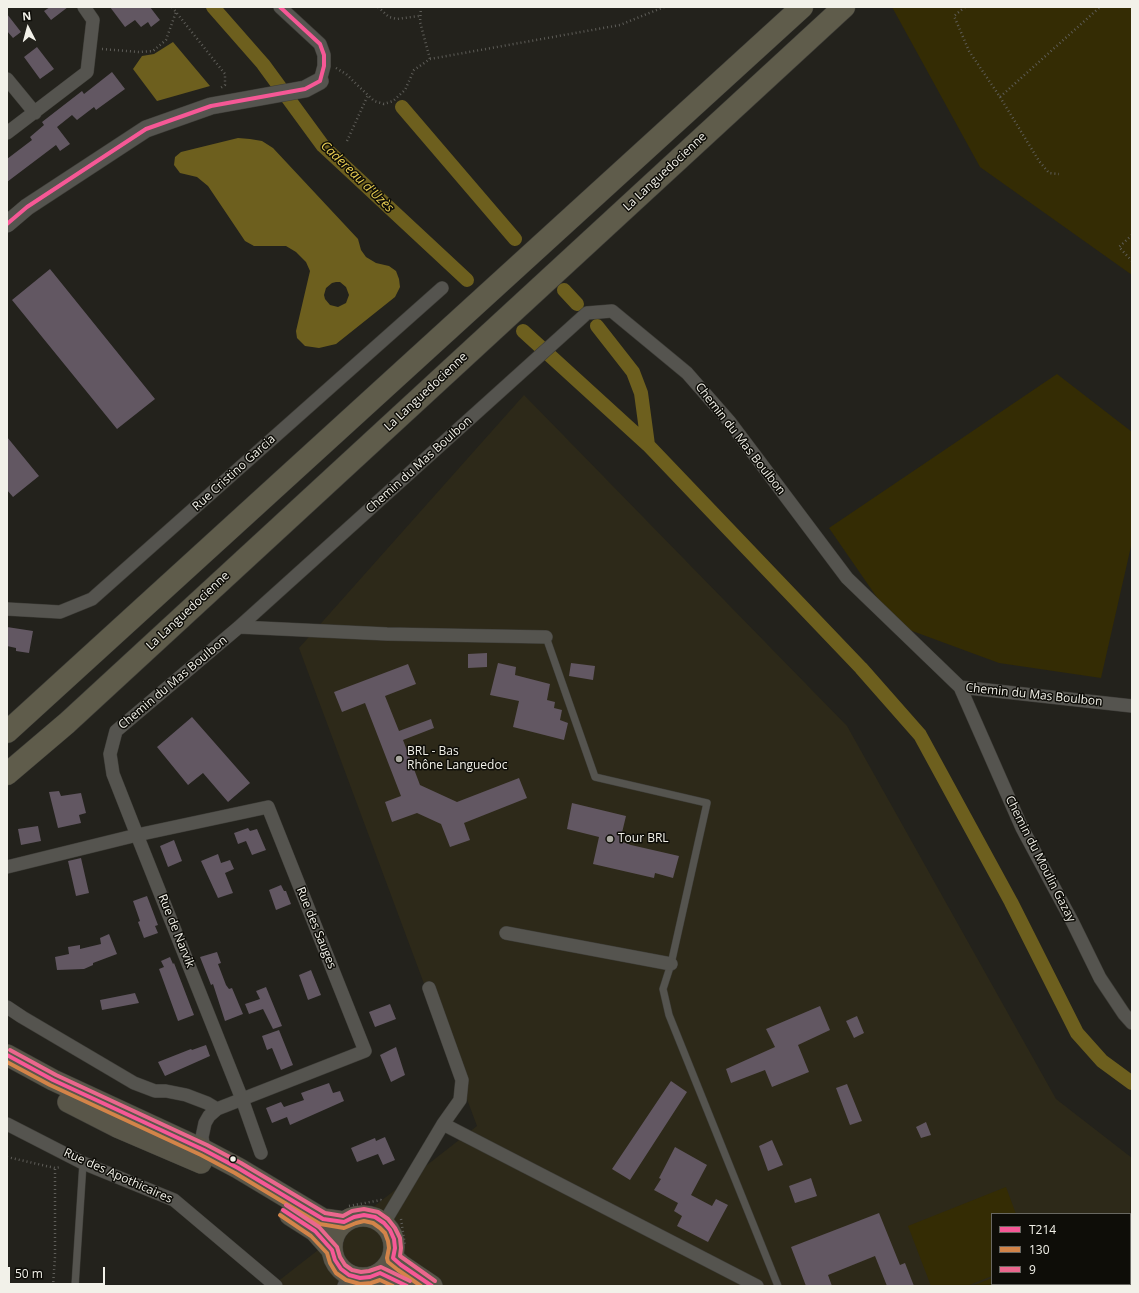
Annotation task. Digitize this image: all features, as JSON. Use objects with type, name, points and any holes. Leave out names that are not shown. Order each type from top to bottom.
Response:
[{"type":"highway","points":[[7,732],[802,7]]},
{"type":"highway","name":"La Languedocienne","points":[[7,774],[84,707],[844,7]]},
{"type":"main road","points":[[7,1055],[60,1083],[204,1150],[238,1168],[323,1219],[344,1222]]},
{"type":"main road","points":[[7,1070],[117,1128],[214,1168],[238,1181],[315,1232],[332,1250]]},
{"type":"main road","points":[[364,1215],[375,1217],[384,1223],[390,1230],[394,1239],[395,1248],[386,1266],[370,1277],[347,1280],[335,1260],[332,1250],[333,1239],[337,1229],[344,1222],[354,1217],[364,1215]]},
{"type":"main road","points":[[386,1266],[401,1265],[432,1286]]},
{"type":"main road","points":[[386,1266],[407,1286]]},
{"type":"street","points":[[7,134],[87,72],[94,20],[84,7]]},
{"type":"street","points":[[7,224],[27,207],[146,129],[211,106],[305,89],[322,73],[324,55],[320,44],[280,7]]},
{"type":"street","points":[[7,79],[35,113]]},
{"type":"street","name":"Rue Cristino Garcia","points":[[7,609],[60,612],[92,599],[442,288]]},
{"type":"street","name":"Chemin du Mas Boulbon","points":[[137,835],[113,774],[110,754],[116,730],[239,627],[588,313],[612,312],[687,373],[728,421],[847,578],[960,687],[1132,706]]},
{"type":"street","name":"Chemin du Mas Boulbon","points":[[239,627],[387,634],[546,637]]},
{"type":"street","name":"Chemin du Moulin Gazay","points":[[960,687],[1022,828],[1073,923],[1100,978],[1132,1024]]},
{"type":"street","name":"Rue des Sauges","points":[[137,835],[268,807],[365,1051],[242,1099]]},
{"type":"street","points":[[7,867],[137,835]]},
{"type":"street","name":"Rue de Narvik","points":[[137,835],[242,1099],[261,1153]]},
{"type":"street","points":[[506,933],[671,964]]},
{"type":"street","points":[[384,1223],[443,1124],[460,1100],[462,1080],[429,988]]},
{"type":"street","points":[[7,1007],[22,1018],[134,1083],[155,1091],[166,1091],[186,1095],[217,1108]]},
{"type":"street","points":[[204,1150],[202,1137],[205,1123],[209,1116],[217,1108],[242,1099]]},
{"type":"street","name":"Rue des Apothicaires","points":[[7,1124],[83,1162],[174,1200],[276,1286]]},
{"type":"street","points":[[443,1124],[757,1286]]},
{"type":"lane","points":[[546,637],[595,777],[707,803],[671,964],[664,988],[669,1015],[778,1286]]},
{"type":"lane","points":[[75,1286],[83,1162]]},
{"type":"path","points":[[172,7],[225,74],[225,85],[216,91]]},
{"type":"path","points":[[378,7],[390,17],[397,19],[420,16]]},
{"type":"path","points":[[422,7],[420,22],[430,59]]},
{"type":"path","points":[[322,73],[336,68],[346,74],[374,101],[384,104],[393,102],[405,90],[414,70],[430,59],[620,25],[664,7]]},
{"type":"path","points":[[965,7],[954,16],[969,51],[1000,97],[1039,161],[1049,173],[1059,174]]},
{"type":"path","points":[[1000,97],[1100,7]]},
{"type":"path","points":[[90,47],[138,52],[153,50],[166,40],[176,12]]},
{"type":"path","points":[[347,141],[368,95]]},
{"type":"path","points":[[1132,235],[1118,246],[1132,261]]},
{"type":"path","points":[[7,1157],[55,1168],[83,1162]]},
{"type":"path","points":[[53,1286],[55,1257],[55,1168]]},
{"type":"shaded area","points":[[892,7],[1132,7],[1132,275],[980,167]]},
{"type":"shaded area","points":[[173,42],[210,86],[157,101],[133,69],[142,56],[154,54]]},
{"type":"shaded area","points":[[238,138],[262,141],[273,148],[358,239],[361,250],[366,257],[376,263],[389,266],[396,271],[400,287],[395,297],[336,344],[319,348],[305,346],[297,338],[296,331],[310,271],[306,262],[296,252],[286,246],[254,246],[245,241],[208,186],[197,177],[180,173],[174,165],[175,157],[181,152]],"holes":[[[340,282],[346,287],[349,295],[346,303],[338,307],[330,305],[325,299],[324,295],[326,288],[332,283]]]},
{"type":"shaded area","points":[[1057,374],[1132,432],[1132,542],[1101,678],[999,663],[896,625],[829,528]]},
{"type":"shaded area","points":[[524,395],[847,726],[1056,1099],[1132,1158],[1132,1286],[272,1286],[477,1126],[299,648]]},
{"type":"shaded area","points":[[1006,1187],[1016,1213],[991,1213],[991,1276],[967,1286],[931,1286],[908,1226]]},
{"type":"shaded area","points":[[991,1278],[991,1285],[1049,1286],[972,1286]]},
{"type":"building","points":[[50,7],[68,7],[51,20],[44,11]]},
{"type":"building","points":[[110,7],[150,7],[160,20],[151,27],[148,22],[141,27],[135,20],[125,27]]},
{"type":"building","points":[[7,14],[21,32],[13,38],[7,31]]},
{"type":"building","points":[[37,47],[54,69],[40,79],[24,57]]},
{"type":"building","points":[[112,72],[125,89],[96,110],[94,107],[77,120],[72,115],[57,127],[70,144],[60,151],[56,145],[7,182],[7,159],[32,140],[30,137],[44,125],[42,122],[82,91],[84,94]]},
{"type":"building","points":[[50,269],[155,399],[117,429],[12,300]]},
{"type":"building","points":[[7,437],[39,476],[13,497],[7,490]]},
{"type":"building","points":[[7,627],[33,631],[29,653],[16,651],[16,648],[7,646]]},
{"type":"building","points":[[487,653],[487,667],[468,668],[468,654]]},
{"type":"building","points":[[498,663],[516,667],[515,675],[550,684],[547,700],[555,702],[554,708],[562,710],[560,720],[568,723],[564,740],[513,727],[519,701],[490,695]]},
{"type":"building","points":[[571,663],[595,666],[593,680],[569,676]]},
{"type":"building","name":"BRL - Bas Rhône Languedoc","points":[[408,664],[416,684],[385,696],[399,731],[431,719],[434,728],[403,740],[420,785],[457,802],[519,778],[527,798],[464,823],[470,840],[450,847],[441,824],[417,813],[392,822],[385,802],[401,796],[365,703],[342,712],[334,692]]},
{"type":"building","points":[[192,717],[250,783],[228,802],[203,773],[188,785],[157,747]]},
{"type":"building","points":[[59,791],[61,796],[81,793],[86,813],[79,815],[81,823],[58,828],[49,792]]},
{"type":"building","name":"Tour BRL","points":[[572,803],[626,816],[620,841],[679,856],[673,878],[655,873],[654,878],[593,864],[599,837],[567,829]]},
{"type":"building","points":[[38,826],[41,841],[21,845],[18,829]]},
{"type":"building","points":[[248,828],[250,831],[257,829],[266,850],[252,855],[246,841],[238,844],[234,833]]},
{"type":"building","points":[[174,840],[182,861],[168,867],[160,846]]},
{"type":"building","points":[[218,854],[221,863],[230,860],[234,869],[225,873],[233,893],[218,898],[201,861]]},
{"type":"building","points":[[81,858],[89,893],[76,896],[68,861]]},
{"type":"building","points":[[281,885],[284,891],[286,891],[291,904],[276,910],[269,890]]},
{"type":"building","points":[[147,896],[158,925],[155,926],[158,933],[144,938],[133,901]]},
{"type":"building","points":[[109,934],[117,954],[93,963],[93,965],[84,969],[57,970],[55,957],[69,954],[68,947],[80,945],[80,949],[101,944],[100,938]]},
{"type":"building","points":[[217,952],[221,963],[218,964],[226,985],[229,989],[232,988],[243,1014],[225,1021],[213,984],[211,985],[200,957]]},
{"type":"building","points":[[170,957],[173,964],[174,963],[194,1015],[178,1021],[159,969],[164,967],[161,961]]},
{"type":"building","points":[[311,970],[321,995],[308,1000],[299,975]]},
{"type":"building","points":[[266,987],[282,1026],[273,1029],[263,1009],[249,1014],[245,1004],[260,999],[256,991]]},
{"type":"building","points":[[135,993],[139,1003],[102,1010],[100,1000]]},
{"type":"building","points":[[390,1004],[396,1019],[375,1027],[369,1012]]},
{"type":"building","points":[[820,1006],[830,1030],[798,1045],[809,1072],[772,1087],[765,1070],[731,1083],[726,1069],[775,1047],[766,1029]]},
{"type":"building","points":[[857,1016],[864,1033],[854,1038],[846,1021]]},
{"type":"building","points":[[279,1030],[293,1065],[281,1070],[272,1048],[267,1050],[262,1036]]},
{"type":"building","points":[[206,1045],[210,1056],[165,1076],[158,1062],[191,1049],[192,1050]]},
{"type":"building","points":[[396,1047],[405,1075],[391,1082],[380,1055]]},
{"type":"building","points":[[671,1081],[687,1092],[630,1180],[612,1169]]},
{"type":"building","points":[[329,1083],[333,1093],[340,1091],[344,1101],[290,1125],[287,1117],[272,1123],[266,1108],[281,1102],[284,1107],[304,1100],[301,1093]]},
{"type":"building","points":[[847,1084],[862,1121],[850,1125],[836,1088]]},
{"type":"building","points":[[926,1122],[931,1135],[921,1138],[916,1127]]},
{"type":"building","points":[[385,1137],[395,1160],[383,1165],[378,1154],[357,1162],[351,1148],[375,1138],[376,1141]]},
{"type":"building","points":[[772,1140],[783,1165],[768,1171],[759,1146]]},
{"type":"building","points":[[675,1147],[707,1165],[691,1195],[712,1206],[716,1199],[728,1205],[708,1242],[677,1226],[682,1216],[674,1211],[678,1203],[654,1190],[661,1179],[659,1178]]},
{"type":"building","points":[[811,1178],[817,1196],[795,1203],[789,1186]]},
{"type":"building","points":[[879,1213],[900,1265],[905,1263],[914,1286],[887,1286],[875,1256],[828,1275],[832,1286],[806,1286],[791,1247]]},
{"type":"waterway","name":"Cadereau d'Uzès","points":[[213,7],[263,64],[323,146],[467,280]]},
{"type":"waterway","points":[[402,107],[515,239]]},
{"type":"waterway","points":[[564,290],[577,304]]},
{"type":"waterway","points":[[597,326],[633,372],[641,393],[648,445]]},
{"type":"waterway","points":[[523,331],[648,445],[861,668],[920,735],[1011,902],[1077,1033],[1102,1061],[1132,1083]]},
{"type":"transit line","name":"T214","points":[[7,224],[27,207],[146,129],[211,106],[305,89],[320,81],[324,66],[324,55],[320,44],[280,7]]},
{"type":"transit line","name":"9","points":[[10,1050],[56,1075],[207,1145],[241,1163],[325,1213],[343,1216],[352,1211],[364,1209],[378,1212],[388,1219],[395,1228],[400,1238],[400,1256],[435,1281]]},
{"type":"transit line","name":"T214","points":[[7,1055],[53,1080],[204,1150],[238,1168],[323,1219],[344,1222],[354,1217],[364,1215],[375,1217],[384,1223],[390,1230],[394,1239],[395,1248],[393,1258],[432,1286]]},
{"type":"transit line","name":"130","points":[[7,1062],[50,1085],[201,1155],[235,1173],[320,1224],[344,1228],[364,1221],[373,1223],[385,1233],[389,1248],[387,1258],[388,1262],[421,1286]]},
{"type":"transit line","name":"9","points":[[286,1205],[319,1227],[337,1247],[340,1257],[345,1265],[352,1270],[361,1272],[381,1267],[410,1281]]},
{"type":"transit line","name":"T214","points":[[283,1210],[315,1231],[332,1250],[335,1260],[341,1269],[349,1275],[360,1278],[370,1277],[380,1273],[407,1286]]},
{"type":"transit line","name":"130","points":[[280,1215],[311,1236],[327,1253],[330,1263],[336,1273],[346,1280],[360,1284],[380,1280],[393,1286]]},
{"type":"place","name":"BRL - Bas Rhône Languedoc","points":[[399,759]]},
{"type":"place","name":"Tour BRL","points":[[610,839]]}]
